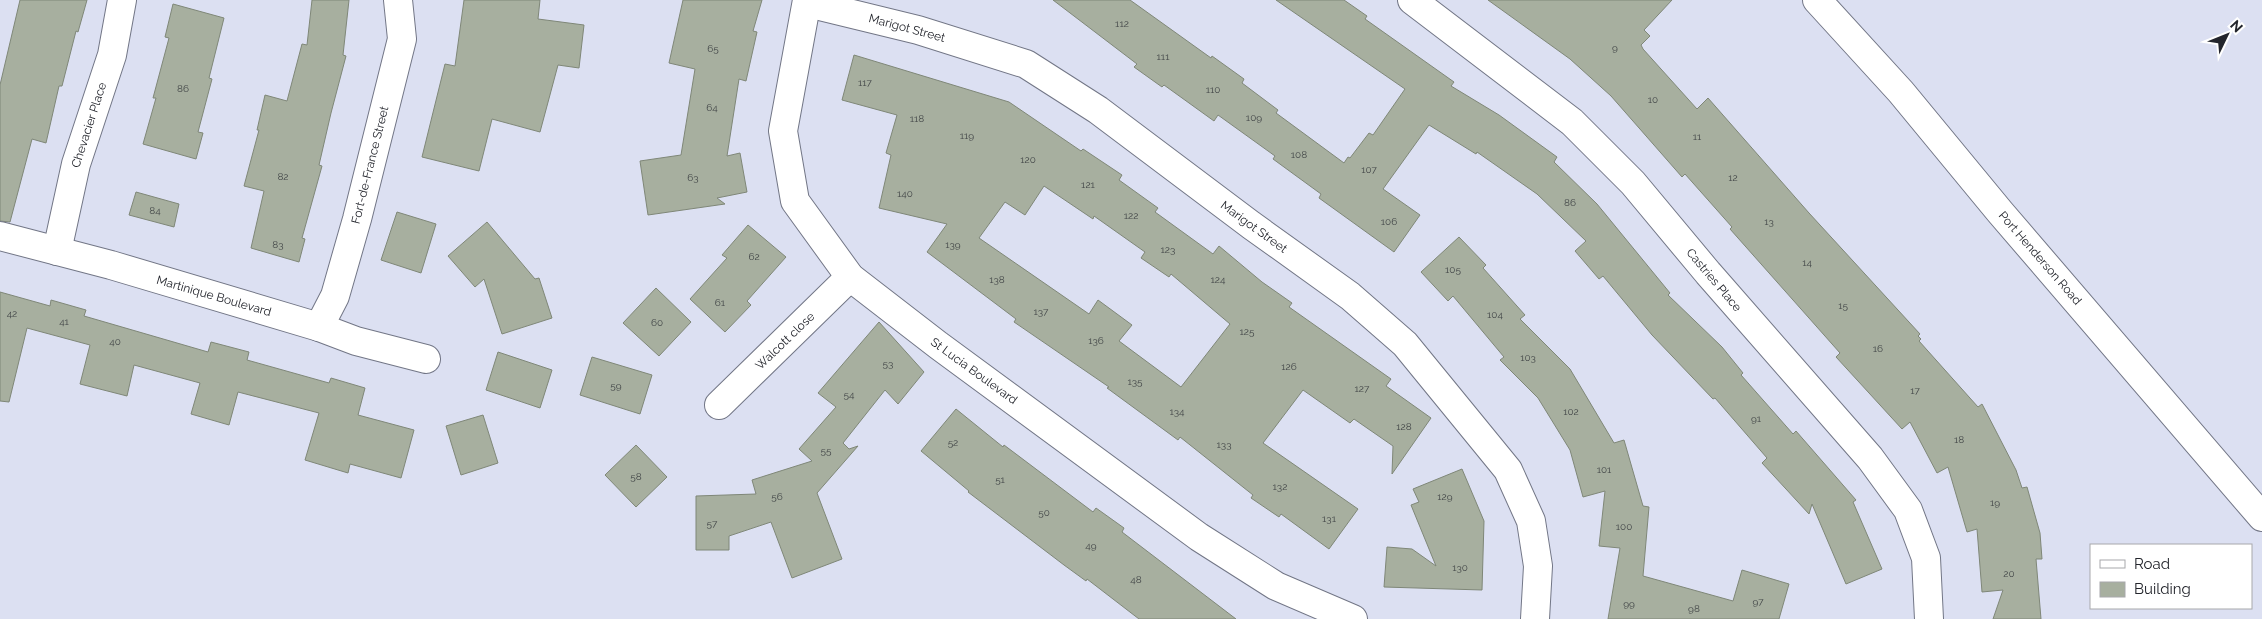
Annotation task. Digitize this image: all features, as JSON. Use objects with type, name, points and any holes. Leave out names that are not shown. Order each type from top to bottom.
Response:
[{"type":"street","name":"Chevacier Place","points":[[57,251],[76,164],[112,55],[122,0]]},
{"type":"street","name":"Fort-de-France Street","points":[[319,326],[335,296],[358,219],[402,39],[398,0]]},
{"type":"street","name":"Castries Place","points":[[1412,0],[1572,122],[1633,183],[1721,288],[1870,458],[1908,510],[1926,558],[1929,619]]},
{"type":"street","name":"Port Henderson Road","points":[[1816,0],[1901,92],[2000,212],[2262,517]]},
{"type":"street","name":"St Lucia Boulevard","points":[[807,1],[783,130],[795,201],[850,277],[938,345],[1199,537],[1276,586],[1353,619]]},
{"type":"street","name":"Marigot Street","points":[[807,1],[918,30],[1026,64],[1098,110],[1251,225],[1350,296],[1405,344],[1508,470],[1531,521],[1538,566],[1535,619]]},
{"type":"street","name":"Martinique Boulevard","points":[[0,236],[319,326],[356,341],[426,359]]},
{"type":"street","name":"Walcott close","points":[[719,405],[850,277]]},
{"type":"building","points":[[20,0],[87,0],[78,32],[76,31],[62,86],[59,86],[46,143],[32,139],[10,222],[0,221],[0,85]]},
{"type":"building","points":[[312,0],[349,0],[343,55],[346,56],[319,165],[322,166],[302,238],[305,239],[299,262],[251,248],[264,191],[244,186],[259,130],[257,130],[265,95],[287,101],[302,44],[307,45]]},
{"type":"building","points":[[464,0],[540,0],[538,19],[584,25],[579,68],[558,65],[540,132],[492,119],[479,171],[422,157],[445,64],[455,66]]},
{"type":"building","points":[[683,0],[762,0],[753,31],[757,32],[746,81],[739,79],[727,156],[740,153],[747,192],[717,198],[725,204],[648,215],[640,161],[681,155],[695,69],[669,63]]},
{"type":"building","points":[[1053,0],[1130,0],[1211,58],[1212,56],[1244,79],[1242,83],[1278,110],[1276,113],[1344,163],[1369,133],[1373,135],[1405,89],[1276,0],[1344,0],[1367,16],[1365,19],[1454,82],[1451,86],[1499,115],[1557,157],[1554,162],[1597,204],[1670,293],[1668,295],[1722,347],[1743,373],[1741,375],[1793,434],[1796,431],[1856,500],[1853,502],[1882,569],[1846,584],[1812,504],[1809,514],[1762,463],[1767,458],[1715,398],[1713,399],[1652,335],[1603,276],[1599,279],[1575,251],[1586,241],[1537,194],[1477,152],[1476,154],[1429,125],[1383,189],[1420,215],[1394,252],[1319,198],[1321,194],[1273,159],[1275,156],[1218,115],[1214,121],[1164,85],[1162,87],[1134,67],[1137,64]]},
{"type":"building","points":[[1488,0],[1672,0],[1644,30],[1650,36],[1641,45],[1643,49],[1697,109],[1708,98],[1809,213],[1920,334],[1918,336],[1921,339],[1919,341],[1978,407],[1982,404],[2016,470],[2022,488],[2027,487],[2040,533],[2042,559],[2036,559],[2041,619],[1993,619],[2003,590],[1982,592],[1977,529],[1967,532],[1948,467],[1937,473],[1910,422],[1902,429],[1836,357],[1840,353],[1730,229],[1732,227],[1685,174],[1682,177],[1611,96],[1570,59]]},
{"type":"building","points":[[173,4],[224,18],[209,78],[212,79],[198,132],[203,133],[196,159],[143,144],[156,98],[153,98],[169,38],[165,37]]},
{"type":"building","points":[[854,55],[1009,102],[1081,151],[1083,149],[1122,175],[1119,180],[1158,208],[1155,212],[1213,254],[1219,246],[1262,282],[1292,303],[1289,307],[1391,379],[1386,386],[1431,418],[1392,474],[1393,446],[1354,419],[1350,423],[1303,390],[1263,443],[1358,509],[1329,549],[1281,514],[1279,517],[1251,498],[1253,495],[1180,437],[1178,440],[1107,388],[1109,387],[1014,322],[1016,319],[927,252],[947,224],[879,208],[891,155],[886,153],[897,115],[842,100]],"holes":[[[1044,186],[1093,219],[1094,216],[1145,252],[1141,258],[1169,277],[1171,274],[1230,324],[1181,387],[1119,341],[1132,325],[1098,300],[1089,314],[979,238],[1005,202],[1025,215]]]},
{"type":"building","points":[[136,192],[179,204],[174,227],[129,215]]},
{"type":"building","points":[[397,212],[436,224],[421,273],[381,260]]},
{"type":"building","points":[[487,222],[535,279],[539,278],[552,318],[502,334],[484,279],[475,287],[448,256]]},
{"type":"building","points":[[748,225],[786,257],[747,301],[751,305],[725,332],[690,299],[727,258],[722,255]]},
{"type":"building","points":[[1459,237],[1486,265],[1483,268],[1525,315],[1520,319],[1570,369],[1614,443],[1624,440],[1643,506],[1649,507],[1643,576],[1733,601],[1742,570],[1789,584],[1779,619],[1608,619],[1620,548],[1599,546],[1605,491],[1583,497],[1570,450],[1538,398],[1500,360],[1504,357],[1453,296],[1448,301],[1421,272]]},
{"type":"building","points":[[656,288],[691,322],[659,356],[623,323]]},
{"type":"building","points":[[0,292],[50,306],[51,300],[86,310],[84,316],[208,352],[211,342],[249,352],[247,360],[329,383],[331,378],[365,388],[358,415],[414,430],[401,478],[350,464],[348,473],[305,460],[319,413],[238,392],[229,425],[191,414],[200,383],[134,365],[127,396],[80,384],[90,345],[27,328],[9,402],[0,401]]},
{"type":"building","points":[[879,322],[924,372],[898,404],[885,390],[843,443],[849,449],[858,446],[817,493],[842,559],[792,578],[771,522],[729,536],[729,550],[696,550],[696,496],[756,494],[752,480],[812,461],[799,449],[836,407],[818,393]]},
{"type":"building","points":[[498,352],[552,370],[540,408],[486,390]]},
{"type":"building","points":[[592,357],[652,375],[640,414],[580,395]]},
{"type":"building","points":[[956,409],[1003,447],[1004,445],[1093,512],[1096,508],[1124,528],[1122,532],[1236,619],[1139,619],[1087,579],[1086,581],[1064,565],[968,492],[921,451]]},
{"type":"building","points":[[483,415],[498,463],[461,475],[446,426]]},
{"type":"building","points":[[636,445],[667,477],[636,507],[605,475]]},
{"type":"building","points":[[1462,469],[1484,521],[1482,590],[1384,587],[1387,547],[1412,549],[1436,566],[1411,505],[1419,502],[1413,489]]}]
